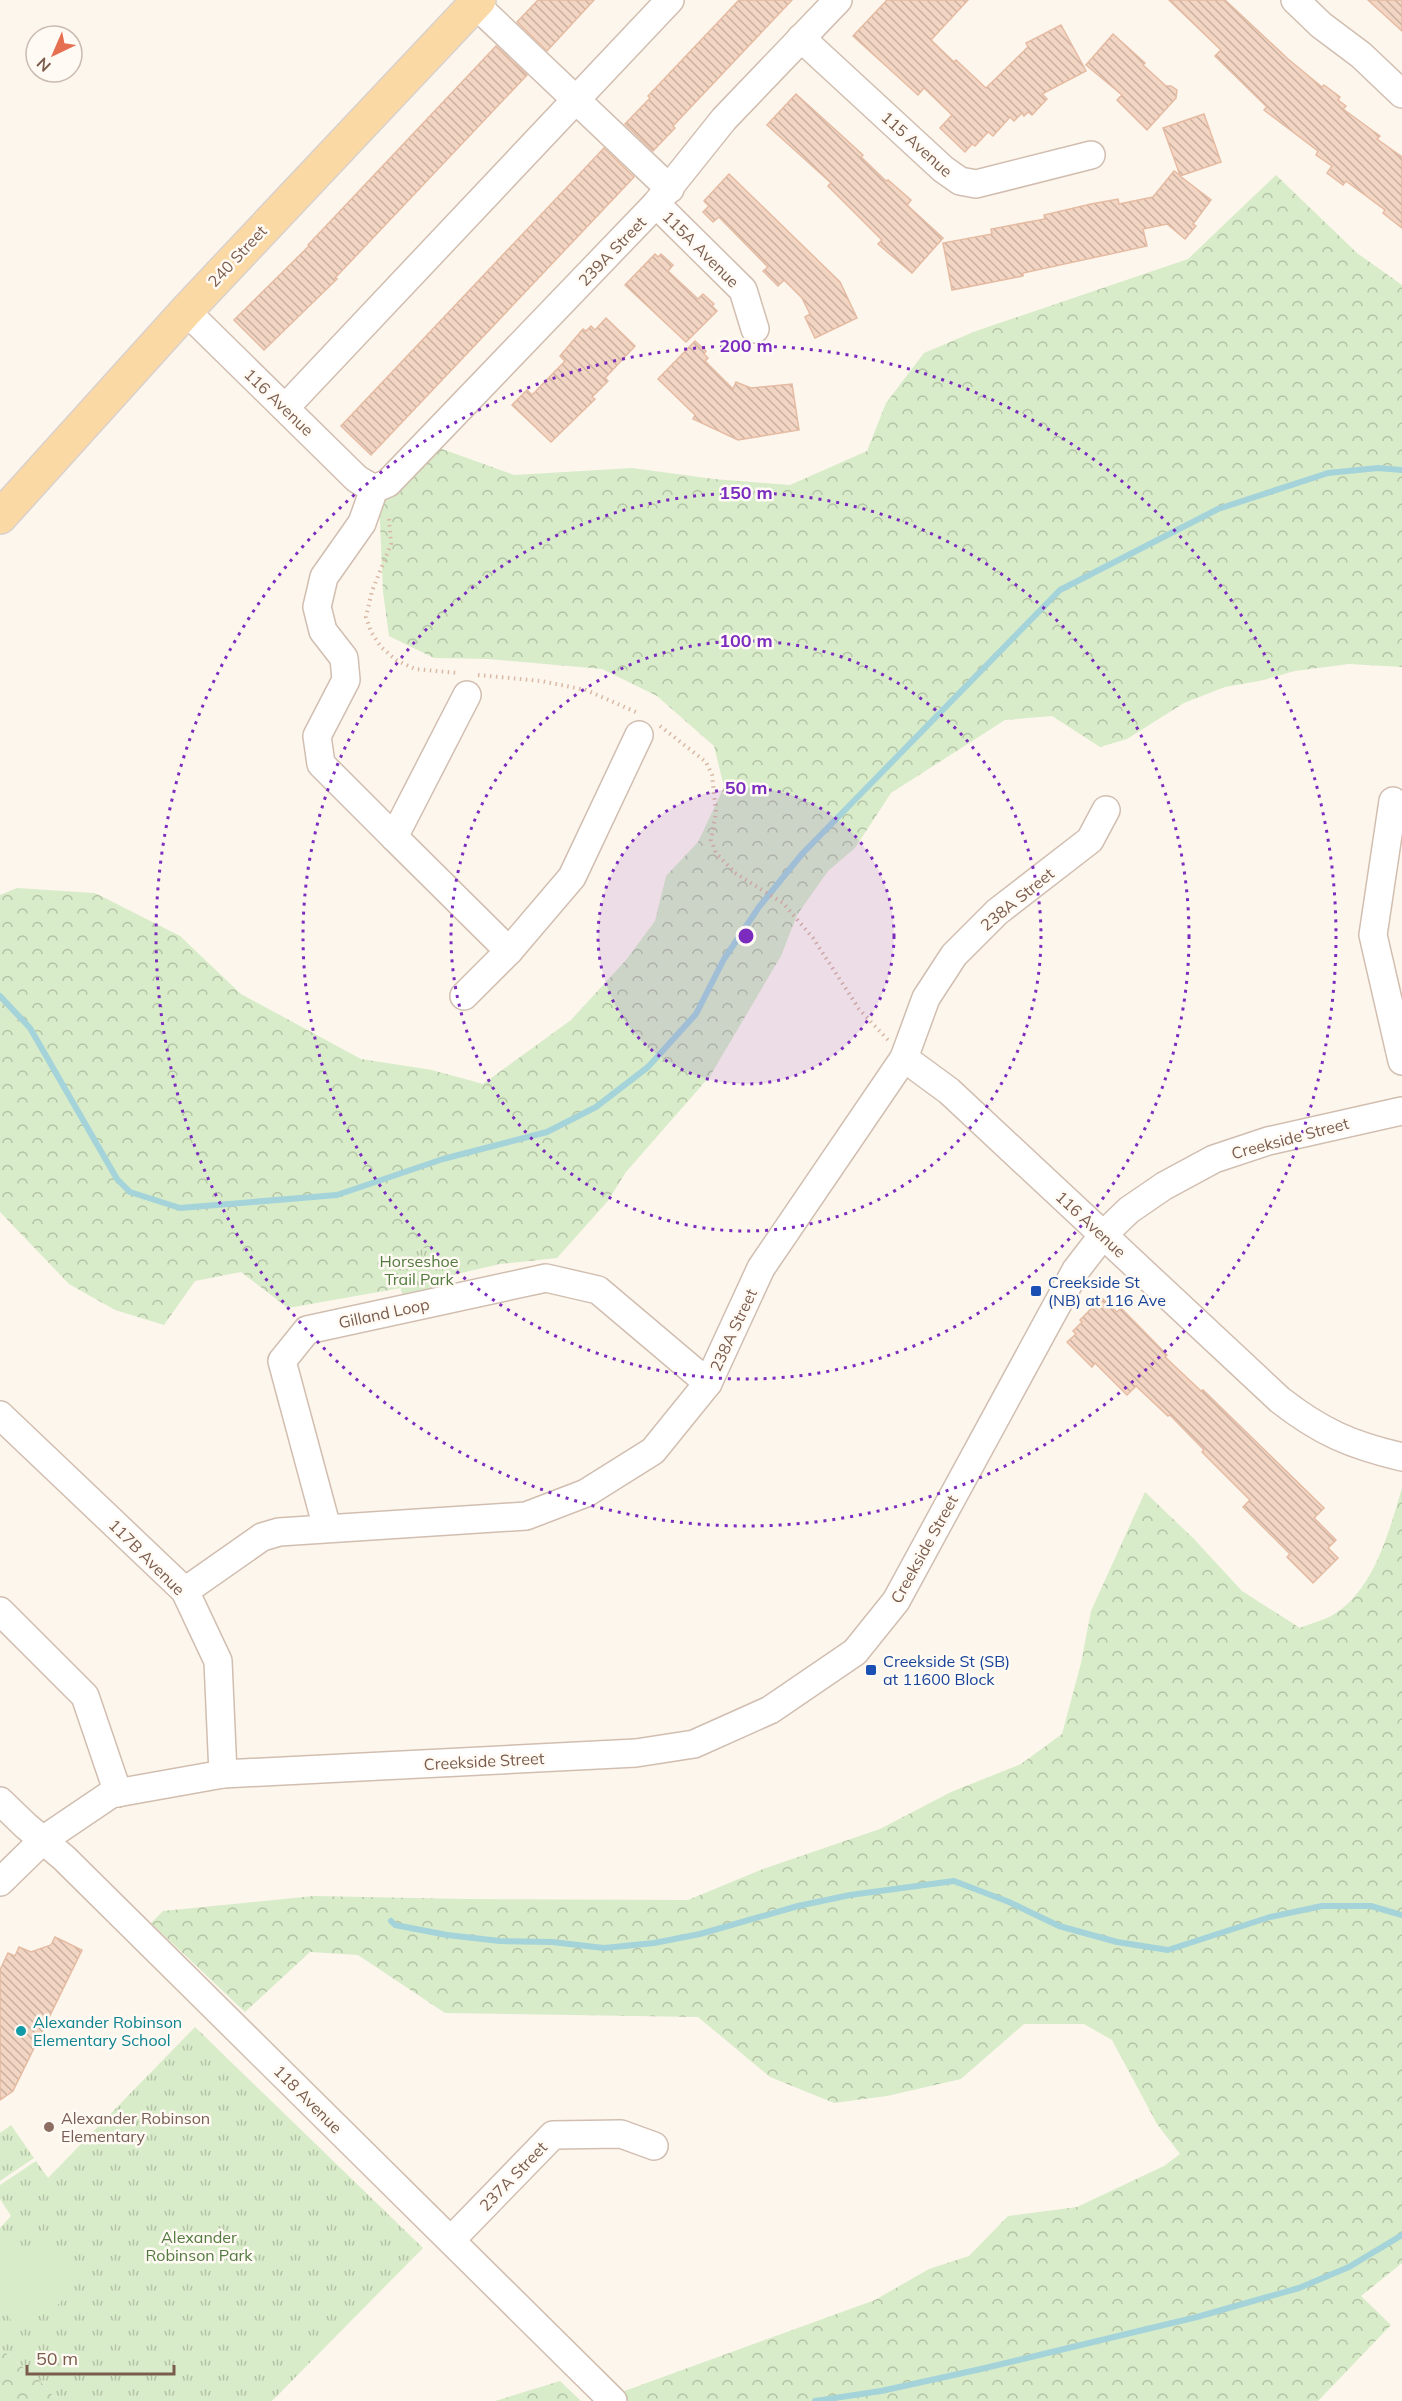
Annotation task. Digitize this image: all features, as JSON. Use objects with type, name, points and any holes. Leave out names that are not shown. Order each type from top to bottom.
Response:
[{"type":"main road","name":"240 Street","points":[[0,517],[186,311],[477,2]]},
{"type":"street","points":[[285,408],[670,0]]},
{"type":"street","name":"239A Street","points":[[382,499],[388,483],[663,197],[724,119],[838,0]]},
{"type":"street","points":[[1295,0],[1321,25],[1361,55],[1402,94]]},
{"type":"street","name":"115A Avenue","points":[[477,2],[575,100],[743,290],[755,329]]},
{"type":"street","name":"115 Avenue","points":[[801,38],[943,169],[960,181],[976,184],[1091,154]]},
{"type":"street","name":"116 Avenue","points":[[186,311],[357,479],[382,499]]},
{"type":"street","points":[[382,499],[324,577],[317,607],[323,631],[344,658],[346,680],[317,736],[321,764],[509,951]]},
{"type":"street","points":[[394,837],[466,681]]},
{"type":"street","points":[[464,996],[509,951],[572,877],[646,725]]},
{"type":"street","points":[[1393,801],[1373,935],[1402,1061]]},
{"type":"street","name":"238A Street","points":[[185,1591],[262,1537],[279,1532],[327,1528],[526,1516],[586,1493],[653,1451],[708,1383],[761,1268],[904,1058],[926,998],[954,955],[997,912],[1090,840],[1106,810]]},
{"type":"street","name":"116 Avenue","points":[[904,1058],[949,1091],[1245,1370],[1298,1414],[1326,1432],[1402,1457]]},
{"type":"street","name":"Creekside Street","points":[[0,1882],[43,1840],[103,1799],[118,1793],[223,1774],[636,1753],[694,1744],[770,1710],[855,1652],[896,1601],[1076,1270],[1103,1235],[1129,1210],[1164,1186],[1215,1159],[1268,1141],[1402,1111]]},
{"type":"street","name":"Gilland Loop","points":[[327,1528],[282,1361],[307,1330],[546,1278],[598,1290],[708,1383]]},
{"type":"street","name":"117B Avenue","points":[[0,1415],[185,1591],[218,1661],[223,1774]]},
{"type":"street","points":[[0,1611],[85,1696],[118,1793]]},
{"type":"street","name":"118 Avenue","points":[[0,1801],[64,1858],[613,2401]]},
{"type":"street","name":"237A Street","points":[[451,2240],[553,2135],[621,2134],[654,2146]]},
{"type":"path","points":[[382,499],[391,544],[372,591],[366,617],[371,632],[381,647],[396,660],[415,669],[466,681],[541,681],[586,690],[646,725],[672,734],[706,762],[712,774],[716,812],[711,840],[716,853],[735,873],[783,903],[813,938],[859,1009],[904,1058]]},
{"type":"green space","points":[[1276,175],[1357,253],[1402,285],[1402,667],[1349,664],[1295,671],[1225,687],[1184,703],[1127,739],[1100,747],[1052,716],[1005,720],[891,793],[855,848],[828,871],[797,915],[781,956],[710,1076],[626,1172],[607,1202],[557,1258],[500,1264],[444,1277],[438,1245],[394,1256],[401,1288],[288,1308],[241,1272],[195,1281],[164,1325],[115,1310],[69,1284],[0,1212],[0,895],[17,888],[95,893],[180,936],[241,994],[361,1059],[432,1070],[483,1084],[571,1020],[626,960],[655,921],[666,876],[698,842],[724,787],[714,746],[657,696],[602,669],[488,659],[434,658],[389,636],[383,592],[379,500],[431,445],[514,475],[632,468],[714,479],[790,485],[867,451],[886,403],[924,353],[976,331],[1188,259]]},
{"type":"green space","name":"Horseshoe Trail Park","points":[[438,1245],[446,1285],[402,1294],[394,1256]]},
{"type":"green space","points":[[1402,1488],[1402,2263],[1361,2296],[1391,2325],[1318,2401],[627,2401],[619,2393],[875,2300],[929,2269],[969,2256],[1008,2216],[1077,2207],[1164,2166],[1180,2154],[1157,2124],[1112,2040],[1084,2024],[1024,2024],[961,2079],[887,2096],[834,2103],[770,2077],[698,2017],[445,2013],[358,1955],[310,1952],[245,2012],[151,1923],[163,1911],[314,1896],[688,1900],[763,1869],[880,1829],[951,1792],[1021,1764],[1062,1734],[1081,1663],[1091,1611],[1145,1492],[1194,1539],[1242,1591],[1300,1628],[1331,1616],[1358,1592],[1378,1559]]},
{"type":"green space","name":"Alexander Robinson Park","points":[[195,2027],[423,2248],[272,2401],[58,2401],[40,2381],[0,2348],[0,2228],[11,2216],[0,2199],[0,2185],[36,2161],[48,2178]]},
{"type":"green space","points":[[11,2125],[34,2158],[0,2181],[0,2133]]},
{"type":"green space","points":[[22,2247],[48,2252],[62,2261],[68,2276],[67,2286],[61,2301],[55,2307],[12,2321],[0,2307],[0,2258],[9,2249]]},
{"type":"green space","points":[[0,2348],[40,2381],[58,2401],[0,2401]]},
{"type":"green space","points":[[560,2381],[581,2401],[495,2401]]},
{"type":"building","points":[[538,0],[594,0],[547,51],[517,22]]},
{"type":"building","points":[[739,0],[792,0],[673,126],[675,128],[653,151],[625,124],[650,98],[648,96]]},
{"type":"building","points":[[887,0],[968,0],[931,40],[986,88],[1028,47],[1026,43],[1061,25],[1086,71],[1042,94],[1047,99],[1032,115],[1028,112],[1024,116],[1022,113],[1014,121],[1010,117],[993,136],[988,132],[975,146],[972,144],[965,152],[940,128],[952,115],[924,88],[918,95],[853,36]]},
{"type":"building","points":[[1169,0],[1225,0],[1288,59],[1322,87],[1324,85],[1340,97],[1338,100],[1346,106],[1343,109],[1380,136],[1377,139],[1402,157],[1402,228],[1383,213],[1385,210],[1346,181],[1343,185],[1327,173],[1332,166],[1316,155],[1318,151],[1264,110],[1267,107],[1215,56],[1221,50]]},
{"type":"building","points":[[1368,0],[1402,0],[1402,31]]},
{"type":"building","points":[[1113,34],[1166,86],[1177,90],[1176,98],[1147,130],[1117,100],[1122,95],[1086,65]]},
{"type":"building","points":[[496,46],[527,75],[335,278],[337,279],[264,350],[234,320],[309,246]]},
{"type":"building","points":[[796,94],[863,155],[861,157],[886,181],[888,180],[911,200],[907,205],[943,238],[912,273],[878,244],[882,240],[828,186],[831,183],[767,125]]},
{"type":"building","points":[[1204,114],[1221,162],[1180,176],[1211,200],[1193,224],[1196,226],[1185,239],[1167,224],[1143,229],[1147,246],[1023,273],[1023,276],[952,290],[943,243],[992,234],[991,229],[1045,219],[1044,215],[1091,204],[1118,199],[1119,204],[1153,197],[1174,171],[1180,175],[1163,128]]},
{"type":"building","points":[[604,148],[634,177],[371,455],[341,426]]},
{"type":"building","points":[[729,174],[840,282],[857,318],[815,338],[805,317],[810,314],[802,298],[784,280],[778,286],[763,271],[768,267],[719,217],[713,222],[703,212],[709,206],[704,201]]},
{"type":"building","points":[[655,254],[658,257],[661,254],[673,265],[668,271],[698,299],[703,294],[714,304],[712,306],[717,311],[686,342],[625,285]]},
{"type":"building","points":[[606,318],[635,346],[605,378],[608,381],[592,397],[595,399],[551,442],[512,405],[527,390],[532,395],[565,361],[560,356],[583,329],[586,331],[591,326],[595,330]]},
{"type":"building","points":[[695,341],[706,351],[704,354],[708,358],[705,361],[733,389],[736,382],[751,388],[792,384],[799,430],[738,440],[693,419],[695,415],[658,379]]},
{"type":"building","points":[[1102,1298],[1117,1312],[1121,1308],[1167,1355],[1165,1357],[1201,1391],[1203,1390],[1324,1508],[1314,1518],[1336,1540],[1328,1548],[1338,1558],[1313,1583],[1287,1557],[1290,1554],[1243,1507],[1250,1500],[1202,1452],[1204,1450],[1170,1415],[1168,1416],[1136,1386],[1127,1395],[1095,1363],[1092,1367],[1067,1342],[1076,1334],[1073,1331],[1082,1322],[1080,1320]]},
{"type":"building","name":"Alexander Robinson Elementary School","points":[[55,1937],[82,1950],[13,2091],[0,2100],[0,1970],[8,1953],[15,1956],[19,1947],[31,1952],[51,1945]]},
{"type":"waterway","points":[[0,996],[30,1028],[117,1179],[130,1192],[180,1208],[337,1195],[443,1159],[547,1132],[596,1107],[648,1067],[696,1014],[724,959],[759,907],[802,854],[1060,590],[1218,509],[1328,473],[1378,468],[1402,470]]},
{"type":"waterway","points":[[391,1921],[395,1925],[447,1935],[604,1948],[654,1943],[700,1934],[798,1906],[850,1895],[954,1881],[1009,1902],[1059,1926],[1117,1942],[1168,1950],[1270,1917],[1322,1906],[1371,1906],[1402,1915]]},
{"type":"waterway","points":[[815,2401],[881,2391],[1197,2317],[1299,2288],[1349,2267],[1402,2235]]},
{"type":"place","name":"Creekside St (NB) at 116 Ave","points":[[1036,1291]]},
{"type":"place","name":"Creekside St (SB) at 11600 Block","points":[[871,1670]]},
{"type":"place","name":"Alexander Robinson Elementary School","points":[[21,2031]]},
{"type":"place","name":"Alexander Robinson Elementary","points":[[49,2127]]}]
